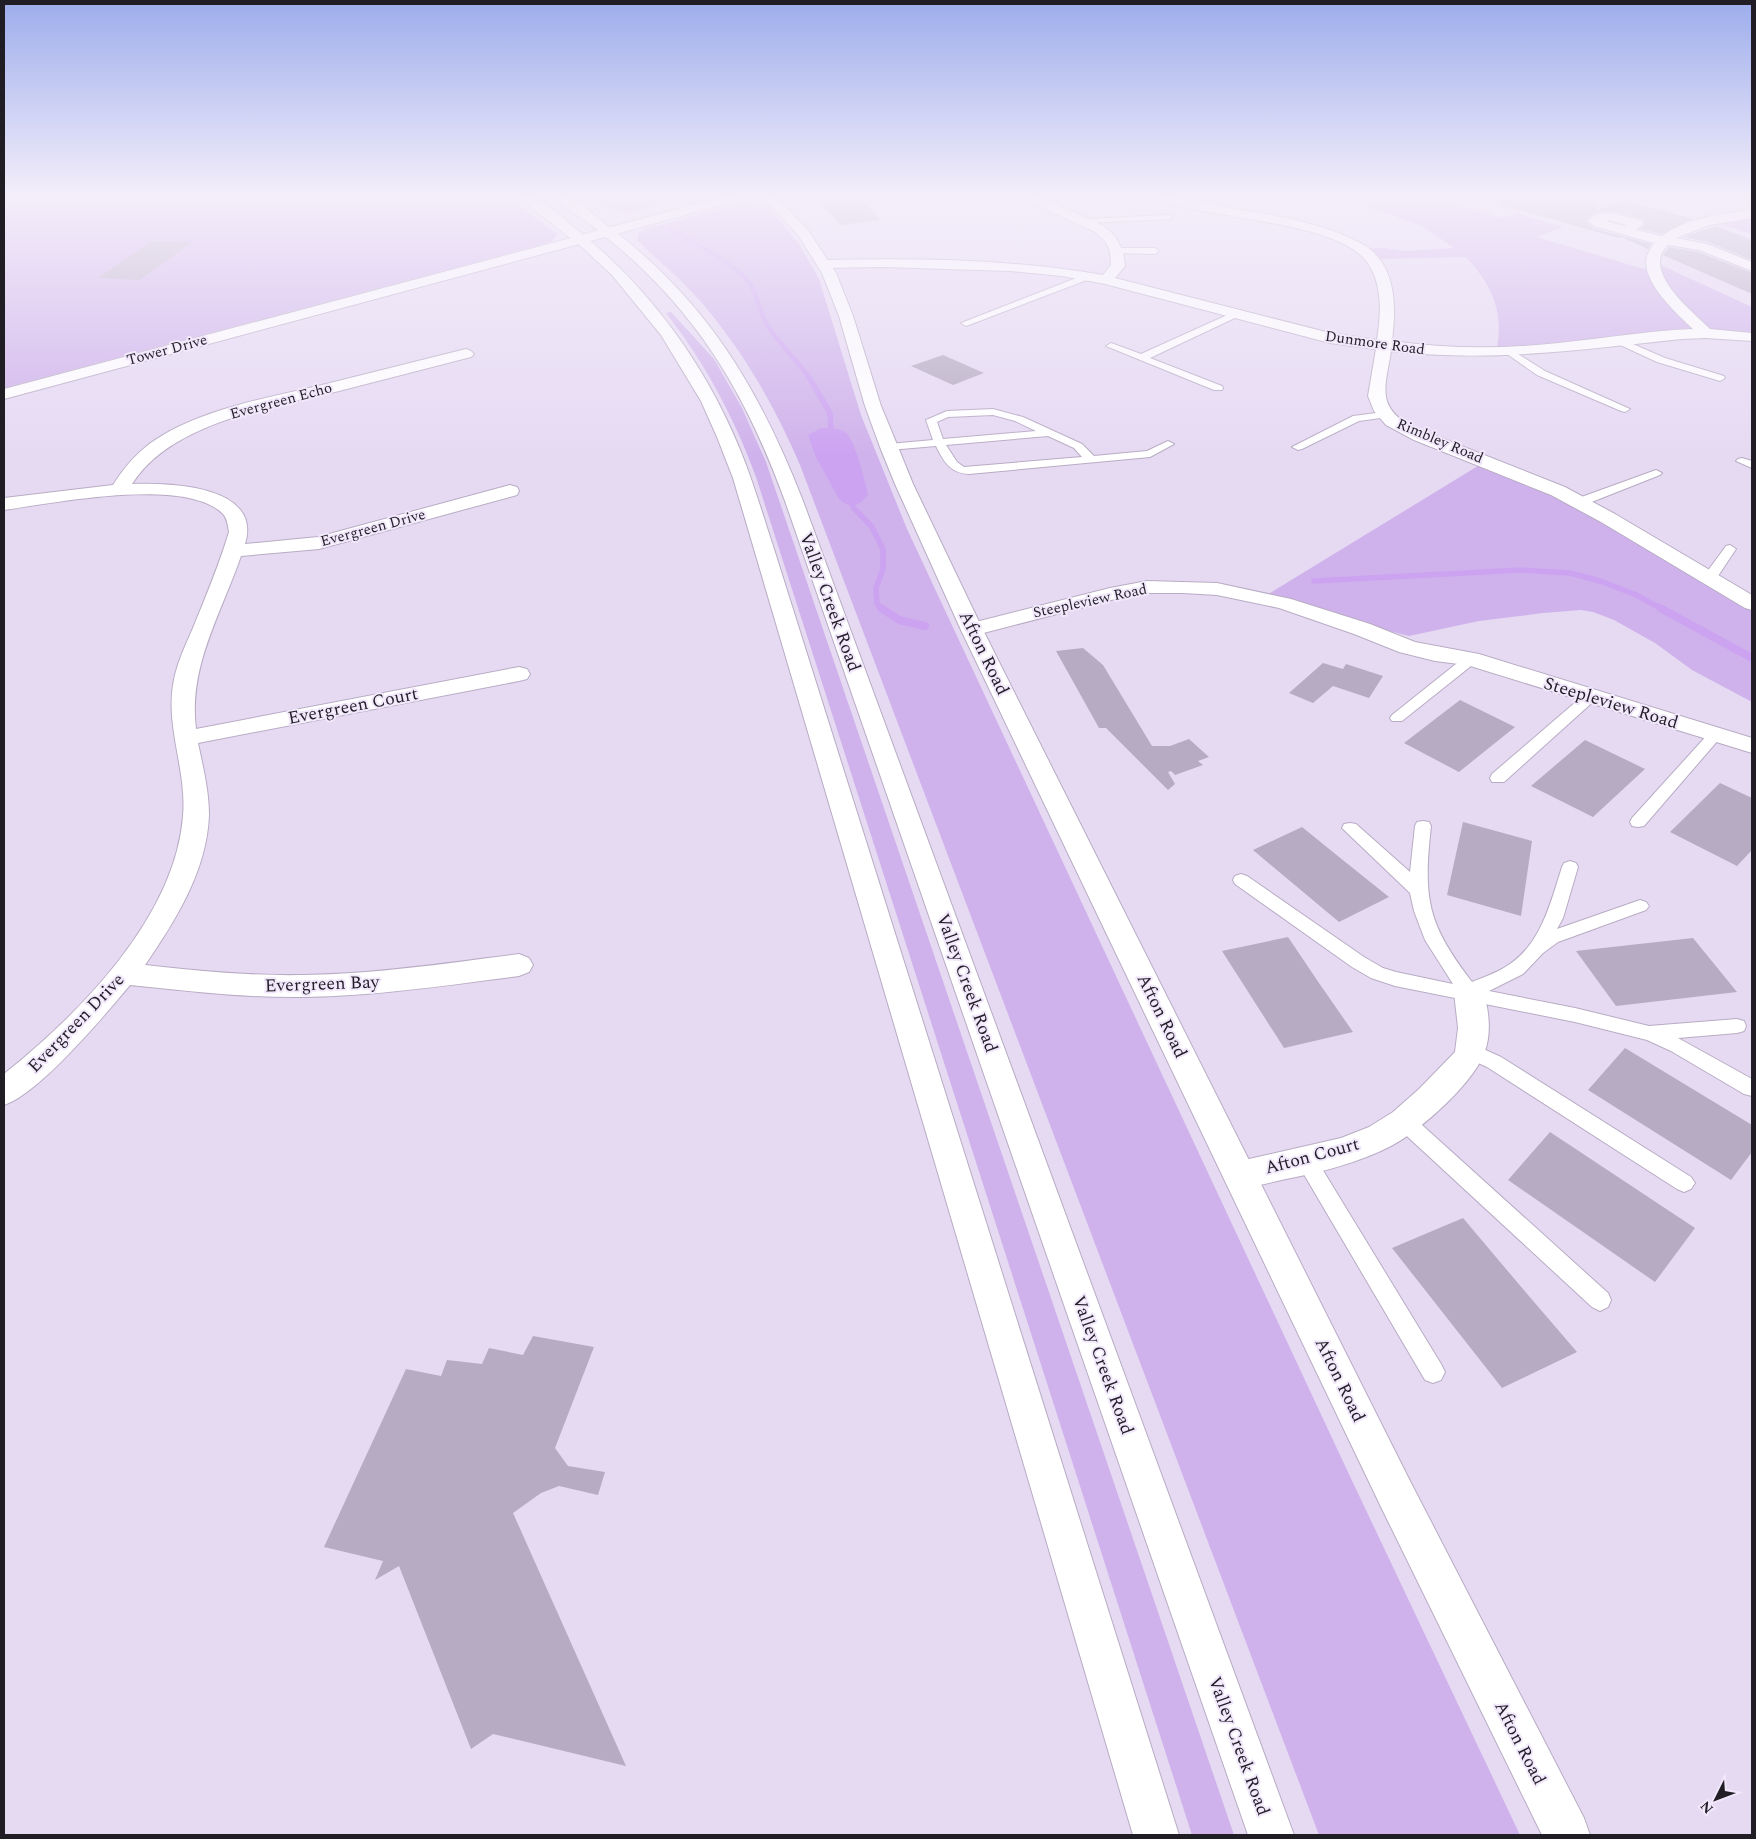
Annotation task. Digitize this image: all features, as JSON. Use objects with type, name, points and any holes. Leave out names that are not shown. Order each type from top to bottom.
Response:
[{"type":"street","name":"Tower Drive","points":[[4,394],[417,283]]},
{"type":"street","name":"Valley Creek Road","points":[[629,283],[674,340],[710,402],[739,472],[1156,1835]]},
{"type":"street","name":"Valley Creek Road","points":[[664,283],[713,341],[743,386],[778,459],[1271,1835]]},
{"type":"street","name":"Afton Road","points":[[833,283],[846,316],[873,406],[889,447],[904,484],[972,630],[1396,1495],[1567,1835]]},
{"type":"street","name":"Dunmore Road","points":[[1117,283],[1330,338],[1383,346],[1460,352],[1510,352],[1706,333],[1752,337]]},
{"type":"street","name":"Rimbley Road","points":[[1382,283],[1387,304],[1376,396],[1378,407],[1384,415],[1420,436],[1533,480],[1580,502],[1752,604]]},
{"type":"street","points":[[1661,283],[1669,295],[1706,333]]},
{"type":"street","name":"Evergreen Echo","points":[[119,490],[124,478],[140,460],[177,435],[199,425],[258,406],[466,354]]},
{"type":"street","name":"Evergreen Drive","points":[[4,504],[119,490],[163,488],[207,496],[221,502],[231,510],[237,520],[239,532],[190,662],[184,685],[183,712],[195,792],[196,818],[191,848],[178,887],[157,926],[125,974],[79,1024],[4,1092]]},
{"type":"street","name":"Evergreen Drive","points":[[233,551],[319,543],[510,491]]},
{"type":"street","name":"Steepleview Road","points":[[972,630],[1110,594],[1147,588],[1183,587],[1217,589],[1262,598],[1355,627],[1424,652],[1471,659],[1752,746]]},
{"type":"street","name":"Evergreen Court","points":[[187,738],[519,674]]},
{"type":"street","name":"Evergreen Bay","points":[[125,974],[222,984],[328,986],[391,982],[519,965]]},
{"type":"street","name":"Afton Court","points":[[1239,1174],[1306,1160],[1361,1144],[1387,1132],[1404,1121],[1455,1073],[1470,1051],[1473,1031],[1469,992]]},
{"type":"lane","points":[[966,323],[1070,283]]},
{"type":"lane","points":[[1142,358],[1236,314]]},
{"type":"lane","points":[[1619,341],[1661,360],[1720,378]]},
{"type":"lane","points":[[1111,346],[1218,388]]},
{"type":"lane","points":[[1510,352],[1540,373],[1625,409]]},
{"type":"lane","points":[[1091,460],[1078,446],[1004,413],[947,414],[931,420],[951,464],[961,470],[976,470],[1091,460],[1150,454],[1168,444]]},
{"type":"lane","points":[[1298,447],[1357,418],[1384,415]]},
{"type":"lane","points":[[889,447],[1049,434]]},
{"type":"lane","points":[[1580,502],[1656,473]]},
{"type":"lane","points":[[1709,579],[1730,549]]},
{"type":"lane","points":[[1397,718],[1471,659]]},
{"type":"lane","points":[[1498,778],[1590,697]]},
{"type":"lane","points":[[1638,822],[1715,735]]},
{"type":"lane","points":[[1423,826],[1418,865],[1418,890],[1439,952],[1469,992]]},
{"type":"lane","points":[[1350,828],[1394,866],[1418,890]]},
{"type":"lane","points":[[1469,992],[1521,966],[1534,950],[1554,918],[1570,868]]},
{"type":"lane","points":[[1241,880],[1344,954],[1377,973],[1395,979],[1469,992],[1651,1034],[1673,1043],[1751,1088]]},
{"type":"lane","points":[[1534,950],[1561,933],[1640,906]]},
{"type":"lane","points":[[1631,1029],[1668,1032],[1737,1026]]},
{"type":"lane","points":[[1470,1051],[1494,1062],[1684,1183]]},
{"type":"lane","points":[[1404,1121],[1600,1300]]},
{"type":"lane","points":[[1306,1160],[1433,1372]]},
{"type":"shaded area","points":[[4,283],[398,283],[4,388]]},
{"type":"shaded area","points":[[683,283],[820,283],[861,415],[907,529],[1347,1470],[1520,1835],[1319,1835],[800,465],[766,395],[723,330]]},
{"type":"shaded area","points":[[1486,283],[1699,283],[1752,307],[1752,337],[1738,335],[1496,352],[1499,325],[1494,300]]},
{"type":"shaded area","points":[[671,312],[714,359],[742,408],[766,462],[1234,1835],[1192,1835],[756,477],[738,433],[717,391],[693,351],[666,313]]},
{"type":"shaded area","points":[[821,428],[833,428],[845,432],[849,436],[859,461],[868,495],[858,504],[847,505],[839,499],[816,457],[808,435]]},
{"type":"shaded area","points":[[1486,461],[1533,480],[1752,604],[1752,702],[1692,670],[1655,643],[1614,620],[1593,612],[1581,610],[1543,613],[1479,621],[1409,636],[1262,598]]},
{"type":"building","points":[[1726,283],[1752,283],[1752,294]]},
{"type":"building","points":[[943,355],[984,373],[953,385],[911,366]]},
{"type":"building","points":[[1083,648],[1103,665],[1152,746],[1170,746],[1189,739],[1209,757],[1198,761],[1203,765],[1175,775],[1171,771],[1168,772],[1175,784],[1168,790],[1106,728],[1099,728],[1056,651]]},
{"type":"building","points":[[1323,663],[1343,669],[1346,664],[1383,676],[1369,698],[1333,686],[1313,703],[1289,693]]},
{"type":"building","points":[[1460,700],[1515,727],[1459,772],[1404,743]]},
{"type":"building","points":[[1585,740],[1645,769],[1593,817],[1531,786]]},
{"type":"building","points":[[1720,783],[1752,798],[1752,850],[1737,866],[1670,832]]},
{"type":"building","points":[[1463,822],[1532,841],[1521,916],[1447,895]]},
{"type":"building","points":[[1302,827],[1389,897],[1339,922],[1253,850]]},
{"type":"building","points":[[1288,937],[1353,1032],[1284,1048],[1222,951]]},
{"type":"building","points":[[1693,938],[1737,992],[1616,1006],[1576,951]]},
{"type":"building","points":[[1625,1048],[1752,1125],[1752,1152],[1731,1180],[1588,1090]]},
{"type":"building","points":[[1550,1132],[1695,1228],[1655,1282],[1508,1180]]},
{"type":"building","points":[[1463,1218],[1577,1352],[1502,1388],[1392,1248]]},
{"type":"building","points":[[533,1336],[594,1347],[555,1448],[568,1466],[605,1472],[598,1495],[559,1486],[541,1493],[513,1513],[626,1766],[493,1734],[471,1749],[399,1566],[375,1580],[383,1561],[324,1547],[406,1369],[441,1376],[447,1360],[482,1364],[489,1348],[523,1355]]},
{"type":"waterway","points":[[749,283],[766,324],[808,376]]},
{"type":"waterway","points":[[807,374],[830,413],[831,429]]},
{"type":"waterway","points":[[853,507],[872,527],[883,549],[883,569],[876,588],[877,604],[881,608]]},
{"type":"waterway","points":[[1314,581],[1521,570],[1570,573],[1603,582],[1636,595],[1662,609]]},
{"type":"waterway","points":[[881,608],[899,620],[925,626]]},
{"type":"waterway","points":[[1660,608],[1752,658]]}]
